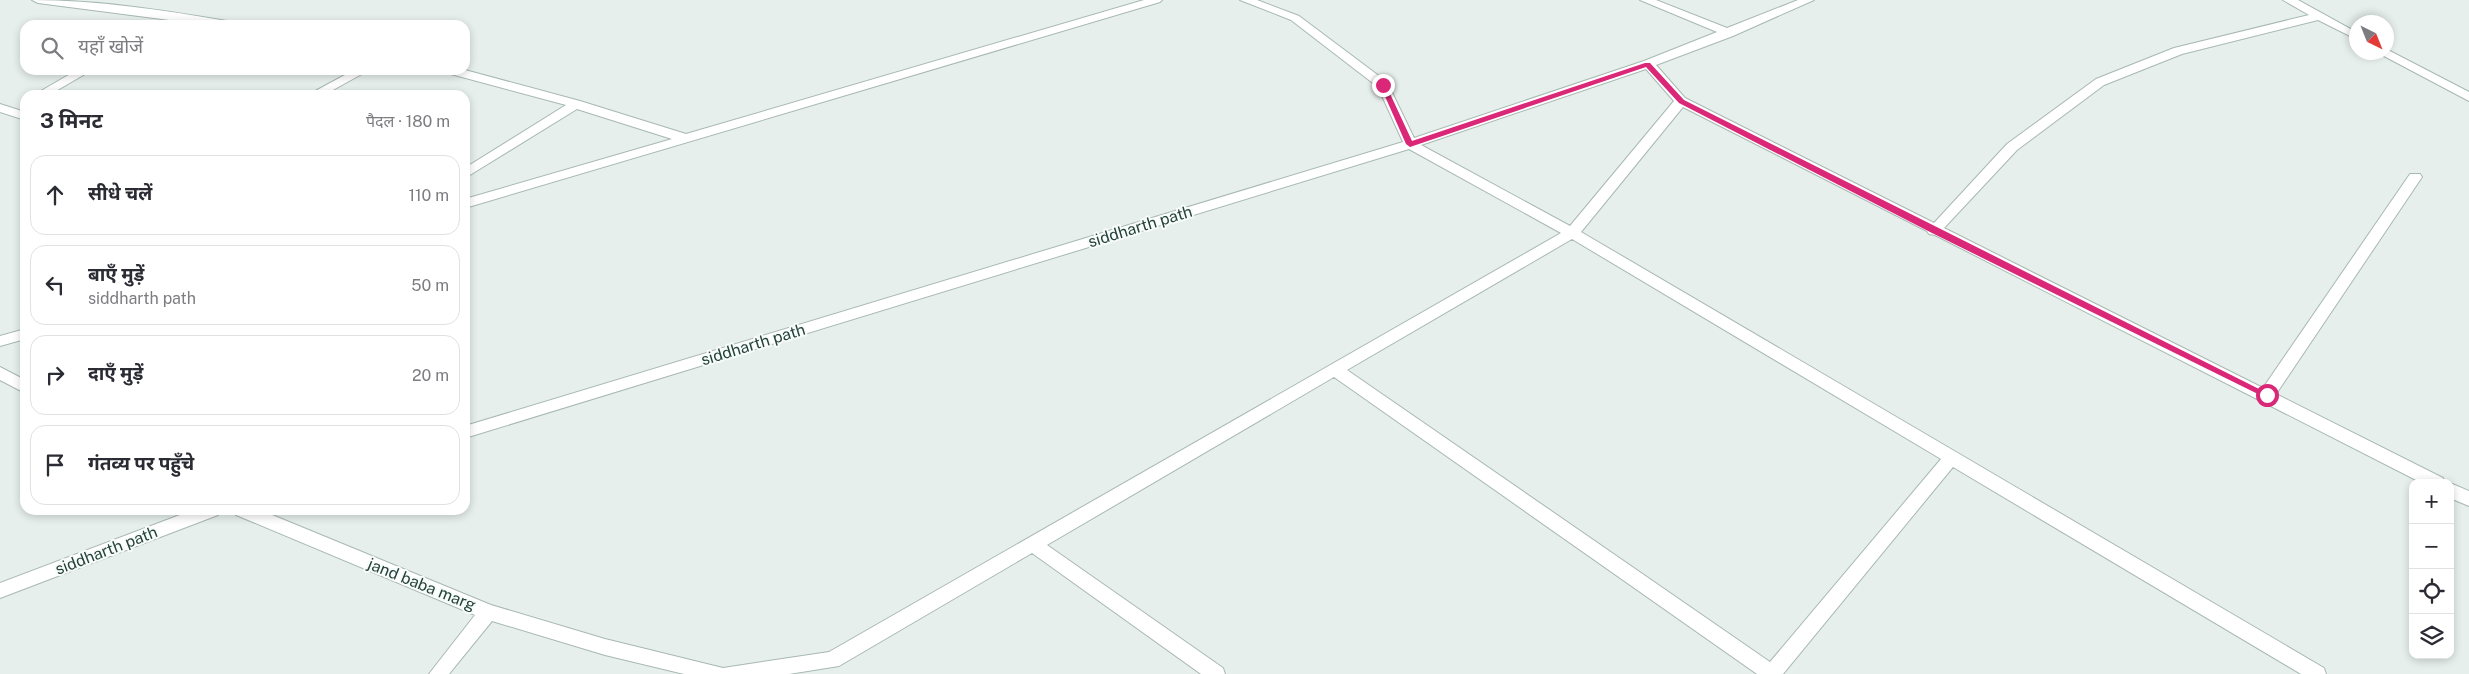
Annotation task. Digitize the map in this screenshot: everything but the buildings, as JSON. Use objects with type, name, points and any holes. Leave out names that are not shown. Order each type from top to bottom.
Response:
[{"type":"street","points":[[38,0],[200,20]]},
{"type":"street","points":[[470,203],[1156,0]]},
{"type":"street","points":[[1246,0],[1295,18],[1383,85],[1410,144],[1572,233],[2318,674]]},
{"type":"street","points":[[1646,0],[1729,33]]},
{"type":"street","name":"siddharth path","points":[[470,430],[1410,144],[1648,64],[1808,0]]},
{"type":"street","points":[[2289,0],[2349,32]]},
{"type":"street","points":[[1934,231],[2012,147],[2100,82],[2178,51],[2320,16]]},
{"type":"street","points":[[178,20],[184,17]]},
{"type":"street","points":[[2394,56],[2469,97]]},
{"type":"street","points":[[1648,64],[1681,101],[1934,231],[2267,395],[2429,479]]},
{"type":"street","points":[[49,90],[77,75]]},
{"type":"street","points":[[324,90],[353,75]]},
{"type":"street","points":[[470,75],[576,104],[687,138]]},
{"type":"street","points":[[728,674],[828,667],[1033,544],[1572,233],[1681,101]]},
{"type":"street","points":[[470,171],[576,104]]},
{"type":"street","points":[[5,110],[20,105]]},
{"type":"street","points":[[5,110],[20,114]]},
{"type":"street","points":[[2267,395],[2414,177]]},
{"type":"street","points":[[0,341],[20,335]]},
{"type":"street","points":[[1335,370],[1772,674],[1952,458]]},
{"type":"street","points":[[0,372],[20,384]]},
{"type":"street","points":[[2454,492],[2469,499]]},
{"type":"street","name":"siddharth path","points":[[0,591],[199,515]]},
{"type":"street","name":"jand baba marg","points":[[254,515],[488,612],[605,647],[718,674]]},
{"type":"street","points":[[1033,544],[1216,674]]},
{"type":"street","points":[[438,674],[488,612]]},
{"type":"route","points":[[1383,85],[1410,144],[1648,64],[1681,101],[1934,231],[2267,395]]}]
